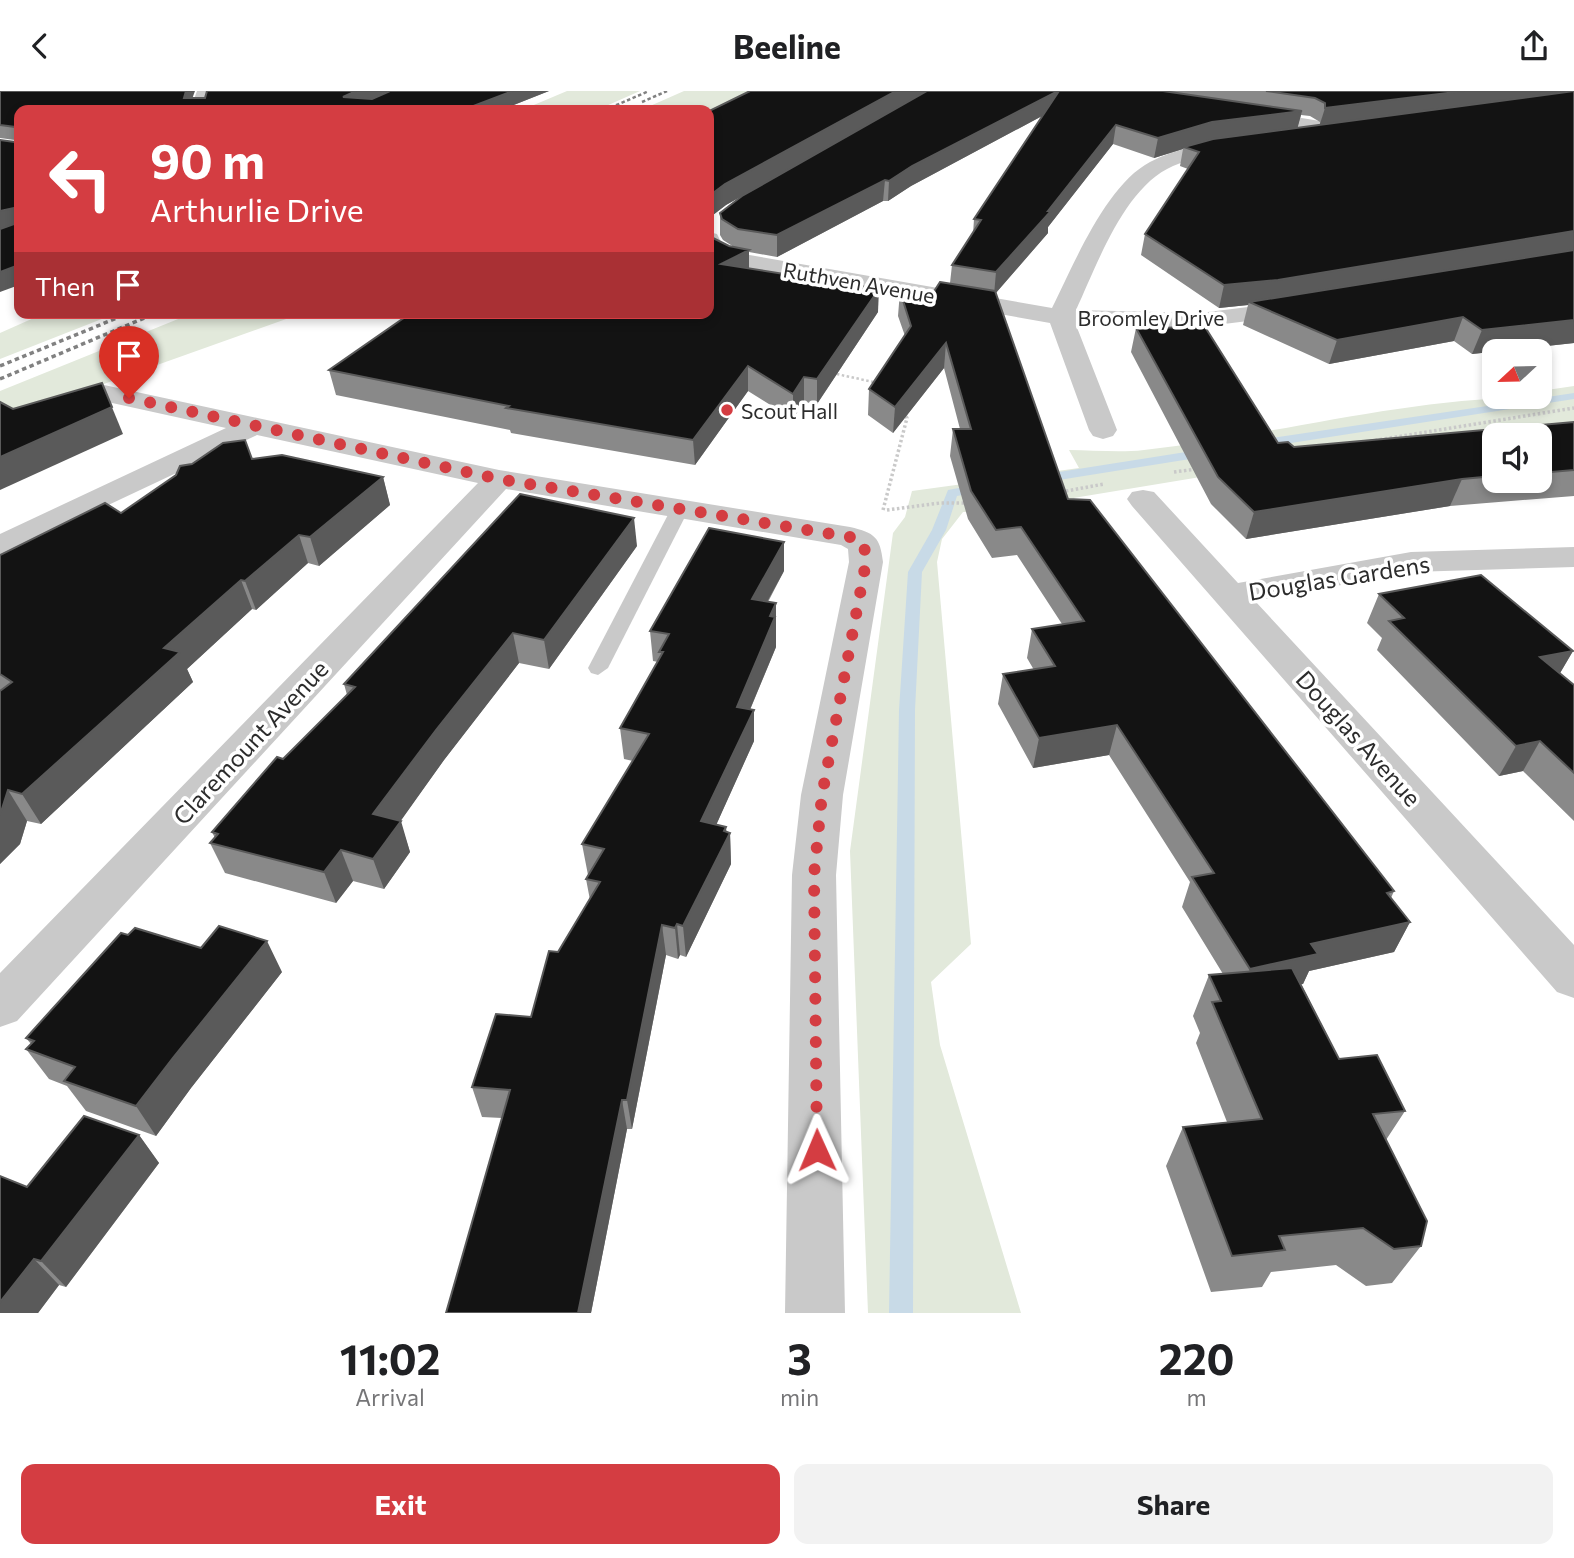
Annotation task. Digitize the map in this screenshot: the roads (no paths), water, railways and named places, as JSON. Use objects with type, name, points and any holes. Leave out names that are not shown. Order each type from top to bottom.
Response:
[{"type":"street","points":[[1227,111],[1350,131]]},
{"type":"street","points":[[1285,139],[1376,128]]},
{"type":"street","points":[[1102,430],[1060,317],[1101,236],[1146,173],[1175,159],[1208,150],[1259,143]]},
{"type":"street","name":"Ruthven Avenue","points":[[714,248],[731,259],[1060,317]]},
{"type":"street","name":"Broomley Drive","points":[[1060,317],[1200,320],[1313,306]]},
{"type":"street","points":[[104,393],[499,479],[850,537],[874,528],[822,795],[814,875],[817,1150],[815,1313]]},
{"type":"street","points":[[0,546],[253,426]]},
{"type":"street","name":"Claremount Avenue","points":[[0,1006],[499,479]]},
{"type":"street","name":"Douglas Avenue","points":[[1139,485],[1231,595],[1574,978]]},
{"type":"street","name":"Douglas Gardens","points":[[1231,595],[1411,562],[1574,557]]},
{"type":"lane","points":[[598,668],[680,509]]},
{"type":"waterway","points":[[1258,444],[1574,396]]},
{"type":"waterway","points":[[1040,479],[1205,453]]},
{"type":"waterway","points":[[901,1313],[907,710],[915,572],[939,530],[952,493],[980,488]]},
{"type":"railway","points":[[617,105],[649,91]]},
{"type":"railway","points":[[642,102],[667,91]]},
{"type":"railway","points":[[0,366],[114,319]]},
{"type":"railway","points":[[0,379],[142,319]]},
{"type":"place","name":"Scout Hall","points":[[727,410]]}]
